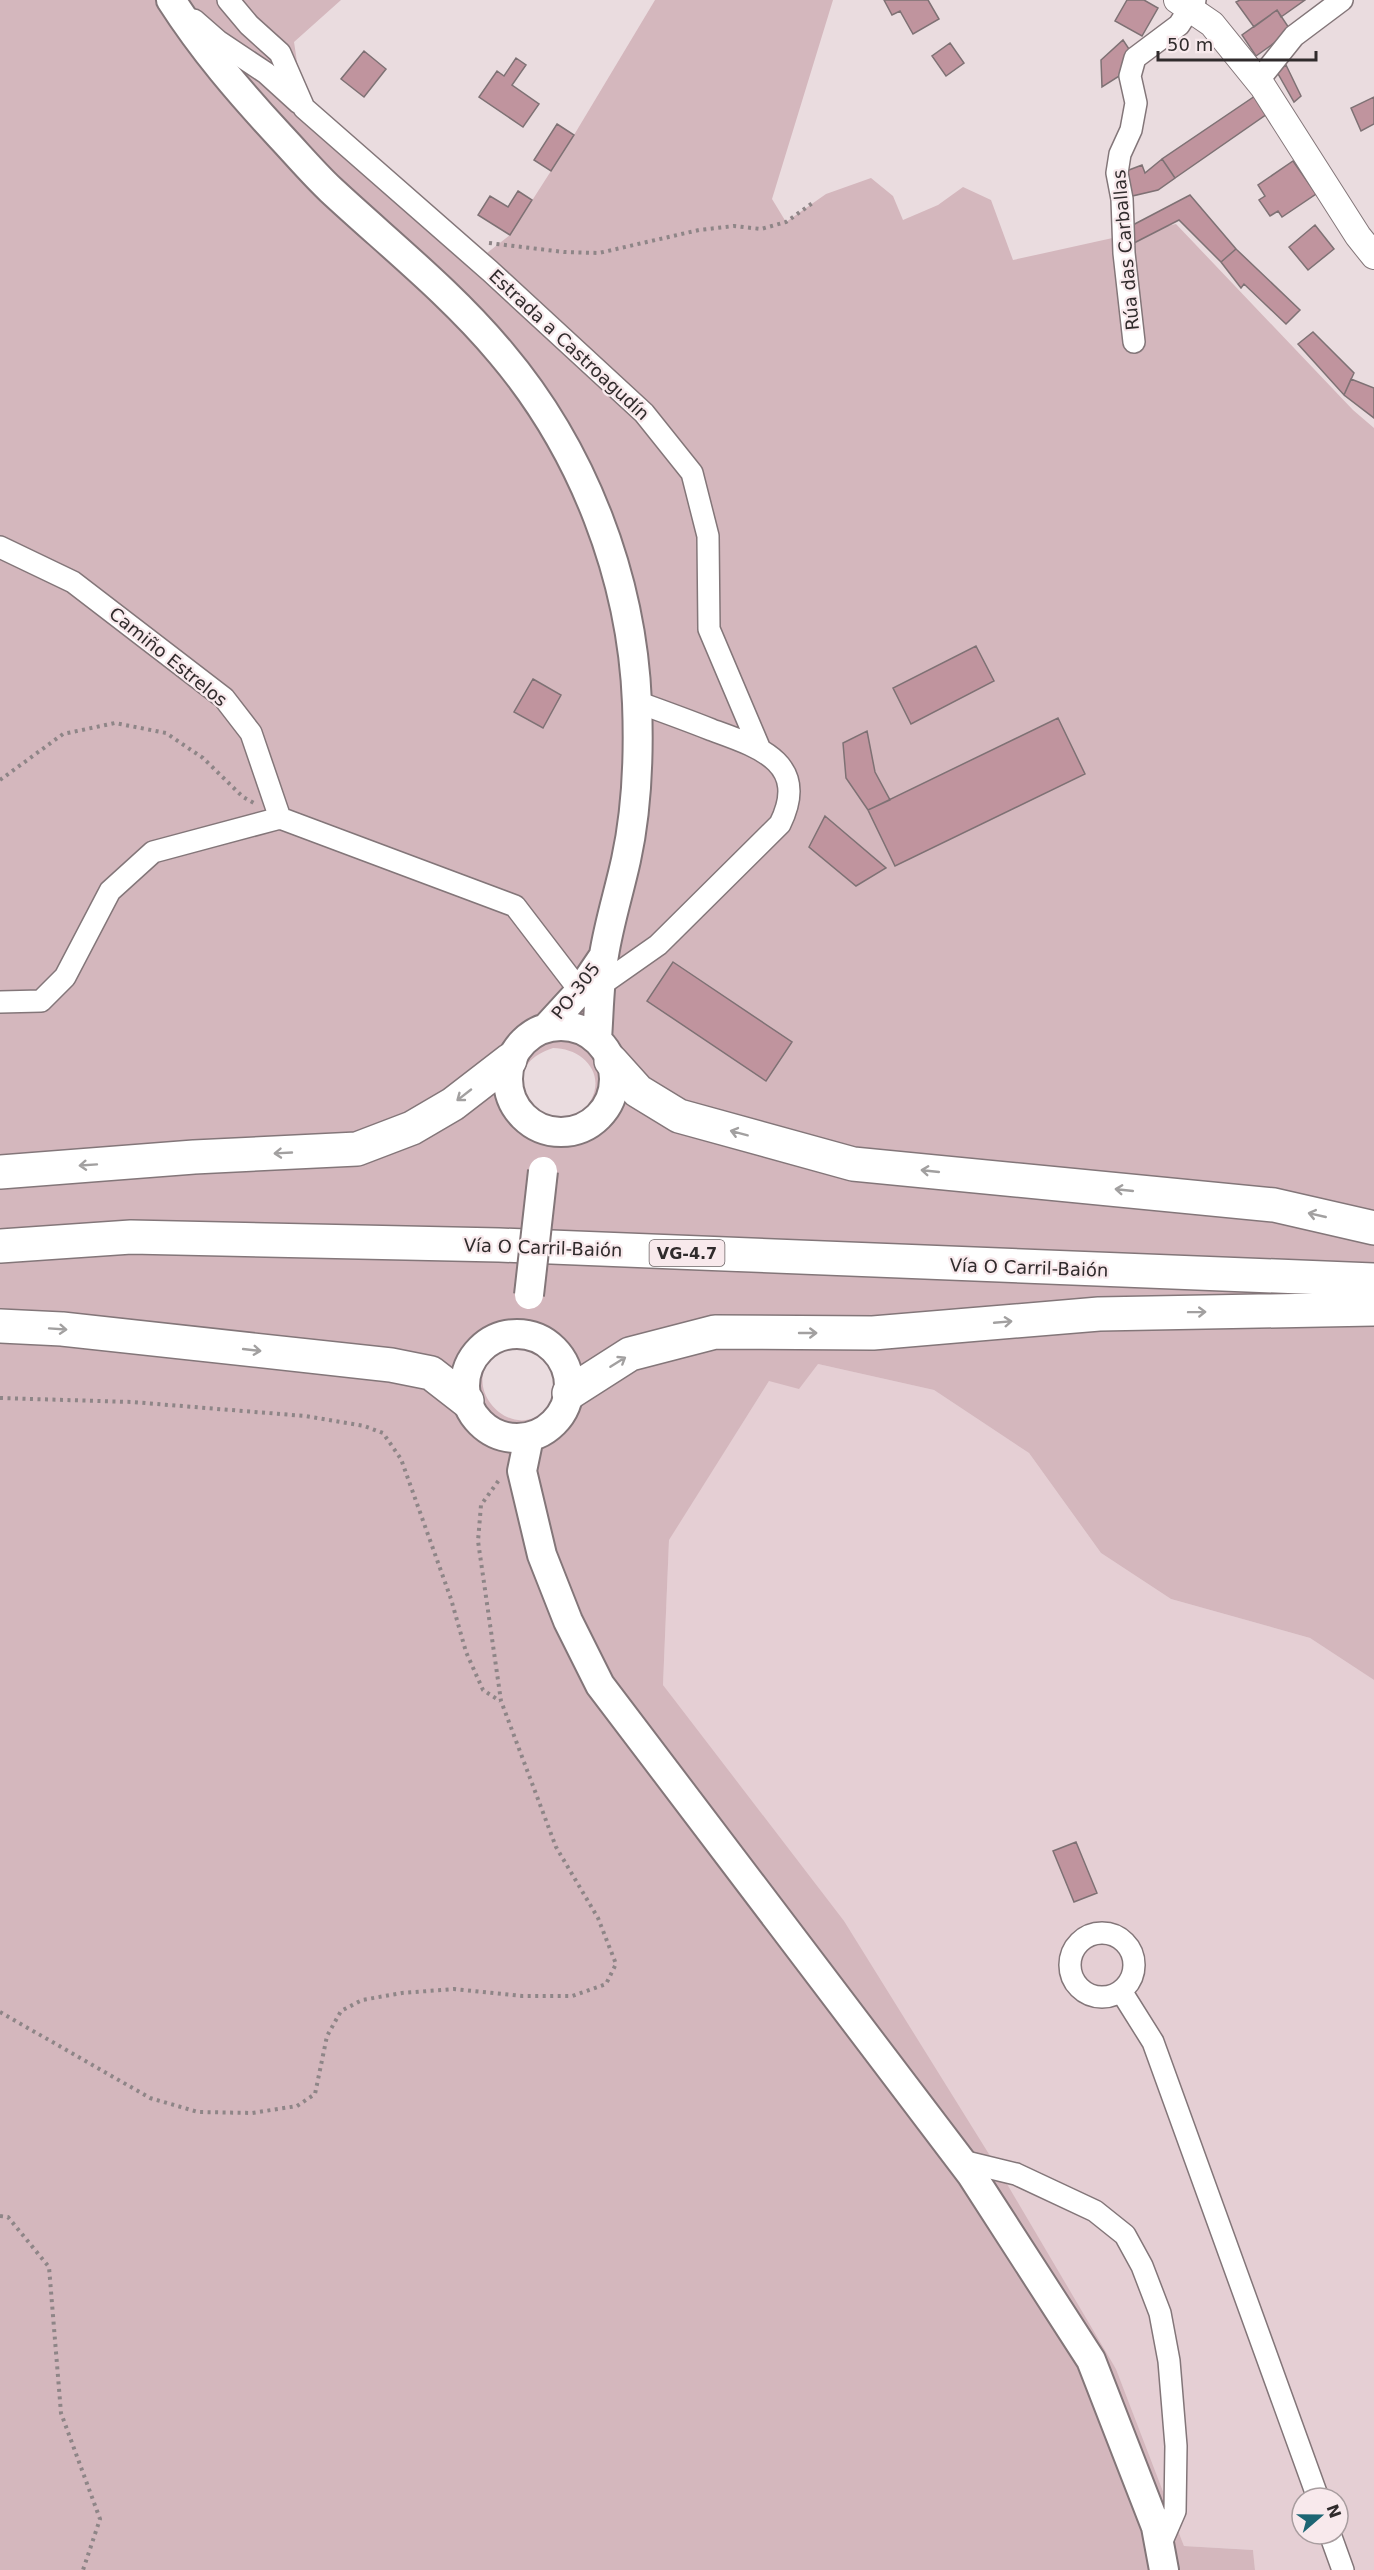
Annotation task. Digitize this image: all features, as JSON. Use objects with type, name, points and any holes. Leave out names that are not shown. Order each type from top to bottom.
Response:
[{"type":"highway","points":[[604,1050],[638,1091],[679,1116],[854,1164],[1274,1205],[1374,1228]]},
{"type":"highway","points":[[0,1172],[183,1158],[357,1149],[412,1128],[453,1104],[510,1060]]},
{"type":"highway","name":"Vía O Carril-Baión","points":[[0,1246],[131,1237],[452,1244],[1374,1280]]},
{"type":"highway","points":[[568,1393],[630,1354],[715,1332],[873,1333],[1099,1314],[1374,1309]]},
{"type":"highway","points":[[0,1326],[62,1329],[391,1365],[432,1373],[466,1401]]},
{"type":"main road","name":"PO-305","points":[[171,0],[199,44],[230,82],[327,187],[459,308],[501,353],[549,417],[583,483],[613,559],[633,647],[637,702],[638,749],[627,856],[604,955],[591,988],[547,1027]]},
{"type":"main road","name":"PO-305","points":[[547,1131],[572,1131],[594,1121],[605,1109],[612,1094],[614,1077],[604,1050],[591,988]]},
{"type":"main road","name":"PO-305","points":[[510,1060],[519,1045],[531,1034],[547,1027],[565,1025],[582,1030],[604,1050]]},
{"type":"main road","points":[[510,1060],[507,1077],[510,1095],[518,1111],[531,1123],[547,1131],[526,1335]]},
{"type":"main road","points":[[526,1335],[541,1340],[554,1350],[563,1362],[568,1377],[568,1393],[564,1408],[556,1421],[544,1431],[529,1437],[513,1439],[498,1435],[484,1427],[473,1415],[466,1401],[467,1371],[479,1352],[497,1338],[526,1335]]},
{"type":"main road","points":[[529,1437],[522,1471],[542,1555],[568,1621],[600,1685],[962,2161],[1091,2361],[1155,2528],[1161,2559]]},
{"type":"street","name":"Estrada a Castroagudín","points":[[171,0],[218,41],[266,73],[455,240],[644,413],[692,473],[708,536],[709,629],[759,747]]},
{"type":"street","name":"Estrada a Castroagudín","points":[[228,0],[249,25],[280,53],[304,108]]},
{"type":"street","points":[[1258,81],[1294,36],[1342,0]]},
{"type":"street","points":[[1188,3],[1212,24],[1258,81],[1358,236],[1374,256]]},
{"type":"street","name":"Rúa das Carballas","points":[[1134,342],[1124,253],[1122,199],[1117,173],[1120,154],[1131,130],[1136,103],[1130,76],[1135,58],[1179,25],[1188,3]]},
{"type":"street","name":"Camiño Estrelos","points":[[0,547],[73,582],[224,698],[251,733],[280,818]]},
{"type":"street","name":"Estrada a Castroagudín","points":[[591,988],[658,945],[780,824],[789,806],[789,786],[780,765],[759,747],[637,702]]},
{"type":"street","points":[[0,1002],[41,1001],[64,977],[110,891],[153,852],[280,818],[515,906],[591,988]]},
{"type":"street","points":[[1121,1991],[1153,2042],[1314,2486]]},
{"type":"street","points":[[962,2161],[1016,2174],[1095,2211],[1125,2235],[1142,2266],[1162,2322],[1169,2361],[1176,2446],[1175,2511],[1161,2559]]},
{"type":"street","points":[[1334,2546],[1343,2570]]},
{"type":"path","points":[[455,240],[564,252],[599,253],[699,230],[734,226],[761,229],[786,222],[814,202]]},
{"type":"path","points":[[0,780],[63,735],[115,723],[166,733],[203,758],[243,797],[280,818]]},
{"type":"path","points":[[0,1398],[132,1402],[305,1416],[364,1425],[383,1433],[401,1459],[451,1599],[470,1661],[483,1690],[501,1701]]},
{"type":"path","points":[[0,2012],[150,2097],[198,2112],[252,2113],[297,2106],[315,2094],[327,2036],[341,2011],[362,2000],[402,1993],[454,1989],[522,1996],[572,1996],[606,1984],[616,1964],[598,1918],[556,1847],[501,1701],[478,1541],[481,1505],[500,1478],[522,1471]]},
{"type":"path","points":[[0,2216],[8,2217],[49,2267],[61,2413],[100,2519],[83,2570]]},
{"type":"shaded area","points":[[0,0],[341,0],[294,42],[304,108],[478,260],[510,235],[574,135],[655,0],[833,0],[772,199],[786,222],[826,194],[871,178],[893,196],[903,220],[938,205],[963,187],[991,200],[1013,260],[1176,224],[1353,410],[1374,428],[1374,1680],[1310,1638],[1171,1599],[1101,1553],[1029,1453],[934,1390],[818,1364],[799,1389],[769,1381],[669,1540],[663,1685],[844,1921],[997,2167],[1116,2369],[1184,2546],[1253,2550],[1255,2570],[0,2570]],"holes":[[[553,1048],[573,1052],[581,1057],[593,1071],[595,1080],[595,1090],[591,1100],[577,1116],[561,1121],[545,1117],[532,1106],[523,1091],[523,1075],[532,1060]],[[514,1347],[524,1348],[542,1357],[549,1363],[556,1379],[556,1389],[552,1399],[538,1416],[521,1420],[505,1416],[492,1405],[484,1390],[483,1374],[492,1359]]]},
{"type":"shaded area","points":[[818,1364],[934,1390],[1029,1453],[1101,1553],[1171,1599],[1310,1638],[1374,1680],[1374,2570],[1255,2570],[1253,2550],[1184,2546],[1116,2369],[663,1685],[669,1539],[769,1381]]},
{"type":"building","points":[[884,0],[928,0],[939,19],[913,34],[900,11],[892,15]]},
{"type":"building","points":[[1127,0],[1144,0],[1158,8],[1142,36],[1115,21]]},
{"type":"building","points":[[1240,0],[1305,0],[1281,17],[1277,10],[1254,27],[1236,2]]},
{"type":"building","points":[[1277,10],[1291,31],[1256,56],[1242,35]]},
{"type":"building","points":[[1123,40],[1131,52],[1124,73],[1102,87],[1101,60]]},
{"type":"building","points":[[950,43],[964,63],[946,76],[932,56]]},
{"type":"building","points":[[364,51],[386,69],[364,97],[341,79]]},
{"type":"building","points":[[516,58],[526,65],[512,85],[539,104],[523,127],[479,97],[497,71],[504,76]]},
{"type":"building","points":[[1286,65],[1301,96],[1294,102],[1277,72]]},
{"type":"building","points":[[1255,96],[1267,114],[1175,178],[1162,159]]},
{"type":"building","points":[[1374,97],[1374,124],[1361,131],[1351,108]]},
{"type":"building","points":[[557,124],[574,135],[551,171],[534,160]]},
{"type":"building","points":[[1162,159],[1175,178],[1158,190],[1128,197],[1121,173],[1142,165],[1145,173]]},
{"type":"building","points":[[1293,161],[1316,194],[1282,217],[1278,211],[1270,216],[1259,200],[1265,196],[1258,185]]},
{"type":"building","points":[[518,191],[532,200],[510,235],[478,215],[490,196],[508,207]]},
{"type":"building","points":[[1190,195],[1236,249],[1221,262],[1179,220],[1132,244],[1129,227]]},
{"type":"building","points":[[1315,225],[1334,249],[1308,270],[1289,247]]},
{"type":"building","points":[[1236,249],[1300,310],[1286,324],[1244,284],[1241,288],[1221,262]]},
{"type":"building","points":[[1313,332],[1354,373],[1344,395],[1298,344]]},
{"type":"building","points":[[1351,379],[1374,388],[1374,418],[1344,395]]},
{"type":"building","points":[[976,646],[994,681],[911,724],[893,688]]},
{"type":"building","points":[[533,679],[561,695],[543,728],[514,712]]},
{"type":"building","points":[[1058,718],[1085,774],[895,866],[868,810]]},
{"type":"building","points":[[867,731],[875,772],[890,800],[868,810],[846,778],[843,743]]},
{"type":"building","points":[[825,816],[886,868],[856,886],[809,847]]},
{"type":"building","points":[[673,962],[792,1042],[766,1081],[647,1001]]},
{"type":"building","points":[[1076,1842],[1097,1893],[1074,1902],[1053,1851]]}]
